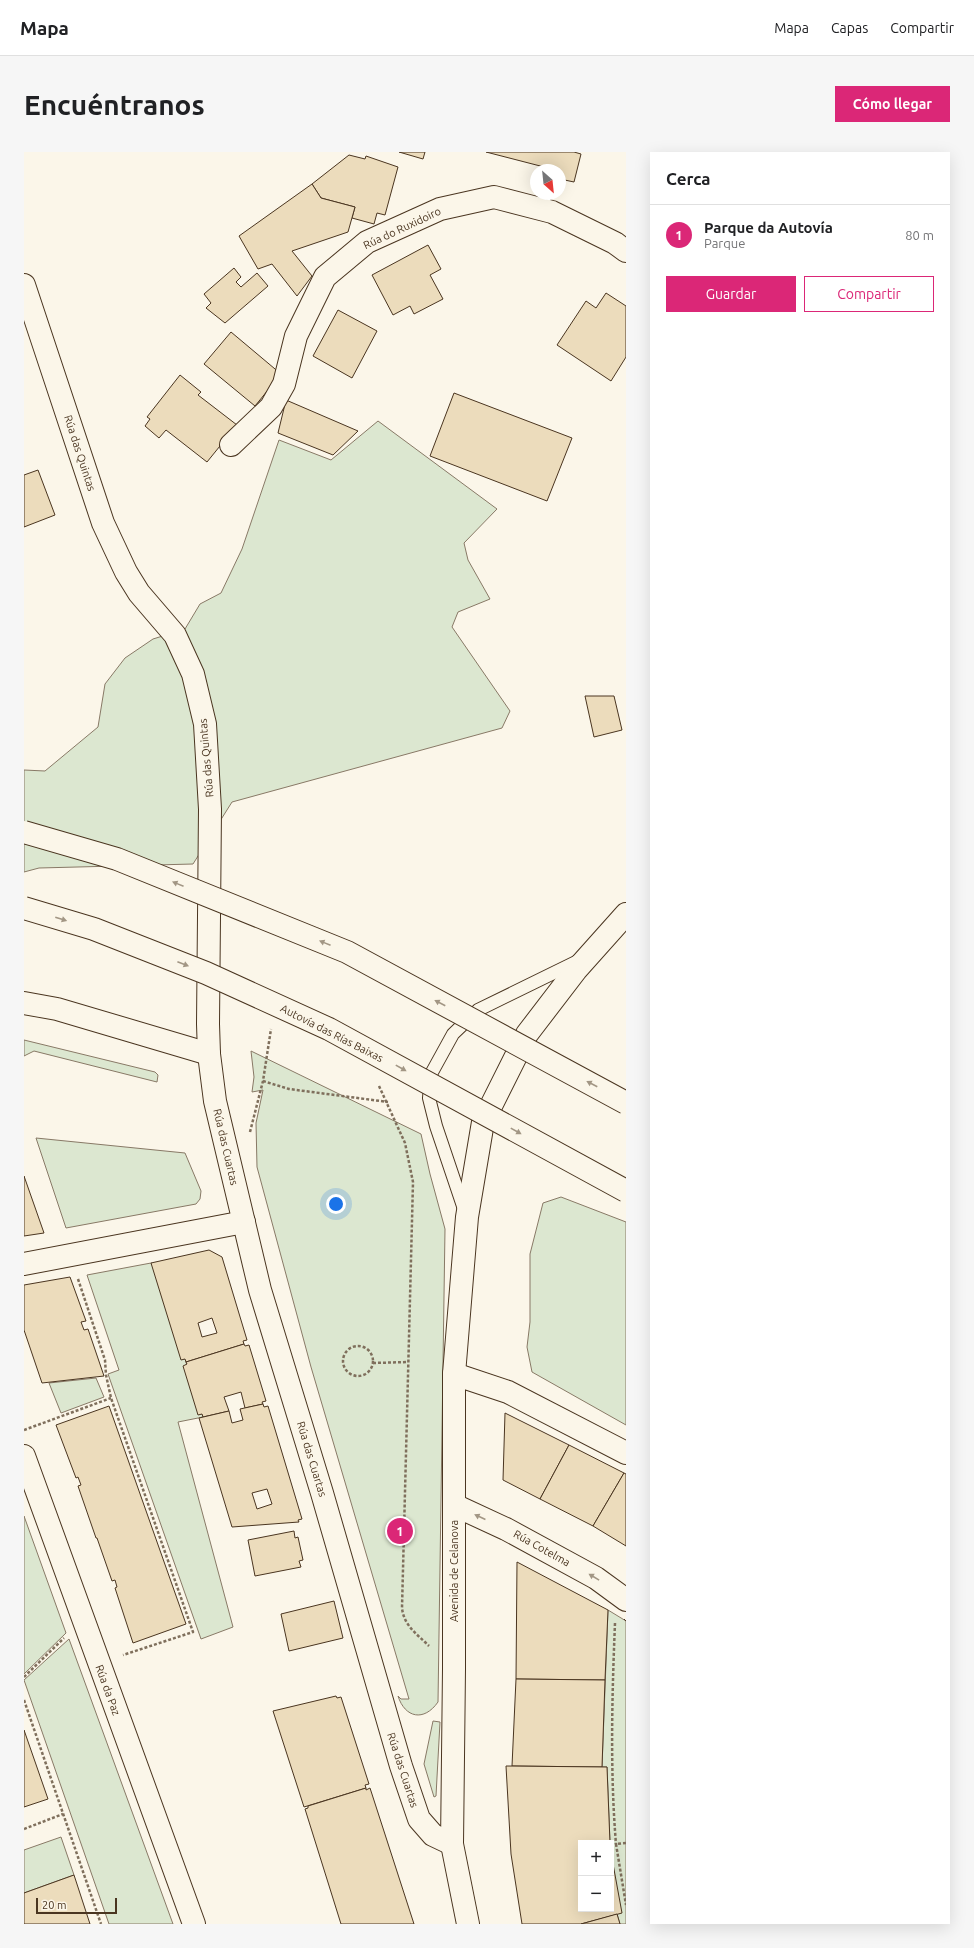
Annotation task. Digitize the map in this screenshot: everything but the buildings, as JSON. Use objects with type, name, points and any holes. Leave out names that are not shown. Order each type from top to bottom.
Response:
[{"type":"main road","name":"Rúa do Ruxidoiro","points":[[231,445],[271,407],[284,384],[296,336],[325,277],[367,242],[440,208],[494,197],[552,212],[615,243],[626,251]]},
{"type":"main road","name":"Rúa das Quintas","points":[[24,285],[103,523],[126,572],[139,593],[174,635],[193,674],[205,724],[210,809],[209,1054]]},
{"type":"main road","points":[[24,832],[117,859],[347,952],[626,1103]]},
{"type":"main road","name":"Autovía das Rías Baixas","points":[[24,908],[94,929],[206,973],[329,1029],[626,1191]]},
{"type":"main road","name":"Avenida de Celanova","points":[[468,1924],[452,1844],[454,1669],[454,1374],[466,1217],[483,1122],[527,1034],[590,954],[626,914]]},
{"type":"main road","points":[[24,1003],[57,1009],[209,1054]]},
{"type":"main road","name":"Rúa das Cuartas","points":[[209,1054],[215,1101],[260,1290],[322,1493],[401,1766],[419,1819],[433,1835],[452,1844]]},
{"type":"main road","points":[[24,1264],[244,1222]]},
{"type":"main road","points":[[454,1374],[508,1392],[626,1453]]},
{"type":"main road","name":"Rúa da Paz","points":[[24,1456],[84,1625],[194,1924]]},
{"type":"main road","name":"Rúa Cotelma","points":[[454,1505],[506,1529],[596,1578],[622,1597]]},
{"type":"lane","points":[[466,1217],[436,1126],[429,1098],[432,1074],[453,1034],[478,1010],[590,954]]},
{"type":"path","points":[[376,1080],[388,1102],[405,1143],[413,1182],[403,1616],[407,1625],[454,1669]]},
{"type":"path","points":[[262,1081],[289,1089],[388,1102]]},
{"type":"path","points":[[71,1256],[105,1360],[106,1375],[111,1398],[193,1632],[99,1664]]},
{"type":"path","points":[[360,1346],[369,1351],[372,1363],[366,1373],[357,1376],[348,1373],[343,1365],[343,1360],[347,1351],[351,1348],[360,1346]]},
{"type":"path","points":[[372,1363],[408,1362]]},
{"type":"path","points":[[24,1430],[111,1398]]},
{"type":"path","points":[[622,1597],[615,1616],[612,1805],[616,1844],[626,1905]]},
{"type":"path","points":[[24,1677],[71,1631],[84,1625]]},
{"type":"path","points":[[24,1700],[100,1924]]},
{"type":"path","points":[[24,1829],[63,1814]]},
{"type":"path","points":[[616,1844],[626,1843]]},
{"type":"green space","points":[[378,421],[497,509],[464,543],[468,560],[490,599],[458,612],[452,627],[510,711],[502,728],[232,802],[193,864],[39,868],[24,872],[24,770],[45,771],[98,727],[105,684],[125,658],[153,639],[185,629],[200,604],[221,593],[242,549],[279,440],[331,460]]},
{"type":"green space","points":[[24,1040],[155,1072],[158,1075],[157,1082],[34,1051],[24,1056]]},
{"type":"green space","points":[[251,1051],[421,1134],[445,1229],[438,1702],[427,1713],[421,1715],[415,1715],[405,1709],[398,1696],[401,1699],[409,1699],[311,1367],[257,1167],[256,1123],[263,1090],[252,1092],[254,1077]]},
{"type":"green space","points":[[36,1138],[185,1153],[201,1191],[200,1199],[196,1204],[66,1228]]},
{"type":"green space","points":[[561,1197],[626,1222],[626,1425],[532,1372],[527,1347],[530,1322],[530,1254],[543,1203]]},
{"type":"green space","points":[[151,1263],[156,1265],[203,1417],[178,1422],[233,1627],[201,1639],[108,1374],[119,1370],[87,1275]]},
{"type":"green space","points":[[96,1378],[104,1397],[61,1413],[49,1383]]},
{"type":"green space","points":[[24,1516],[66,1633],[24,1674]]},
{"type":"green space","points":[[608,1610],[626,1621],[626,1924],[620,1924],[617,1914],[614,1884],[614,1840],[610,1840],[607,1767],[602,1767]]},
{"type":"green space","points":[[69,1639],[173,1924],[109,1924],[24,1680]]},
{"type":"green space","points":[[433,1721],[440,1722],[436,1796],[434,1797],[424,1764]]},
{"type":"green space","points":[[61,1837],[74,1875],[24,1893],[24,1850]]},
{"type":"place","name":"Parque da Autovía","points":[[400,1531]]}]
